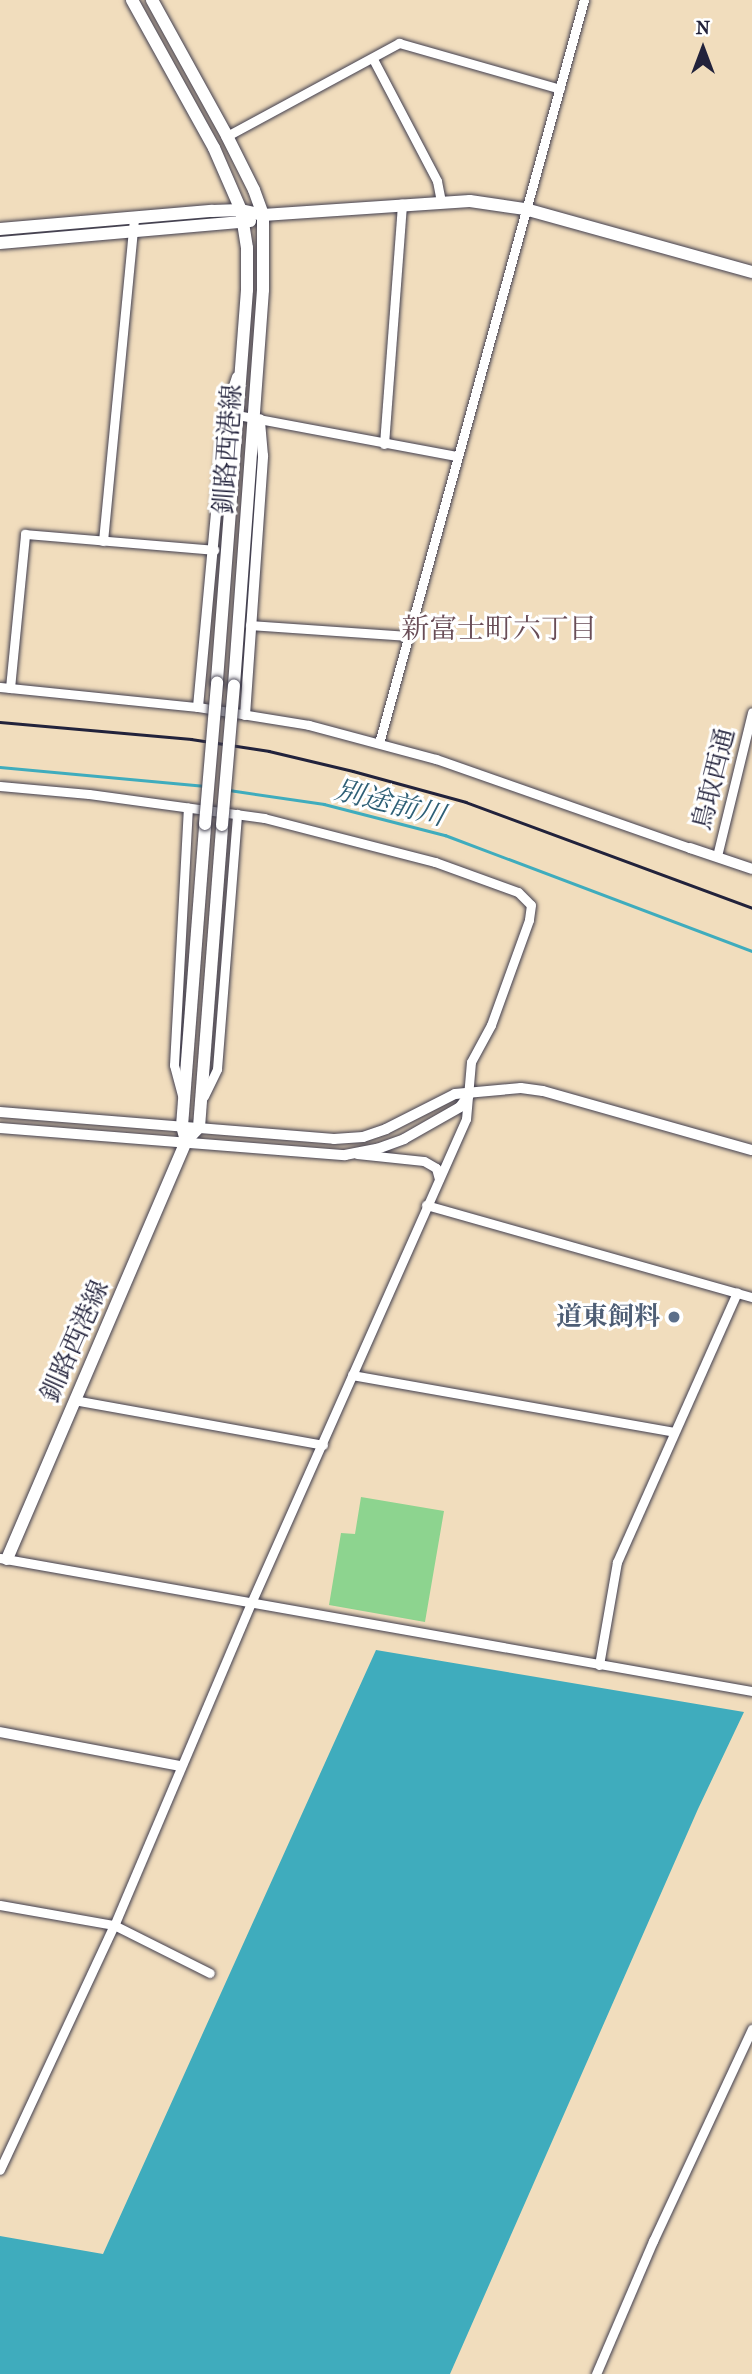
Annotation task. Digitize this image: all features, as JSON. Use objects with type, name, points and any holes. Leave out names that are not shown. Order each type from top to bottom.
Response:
[{"type":"main road","name":"釧路西港線","points":[[132,0],[214,148],[244,223],[247,290],[184,1102]]},
{"type":"main road","points":[[152,0],[227,136],[254,190],[263,215]]},
{"type":"main road","points":[[0,229],[241,210],[263,215],[441,201],[525,209],[752,272]]},
{"type":"main road","name":"釧路西港線","points":[[201,1104],[257,418],[264,290],[263,215]]},
{"type":"main road","points":[[0,243],[244,223],[263,215]]},
{"type":"main road","points":[[184,1102],[182,1126],[186,1141]]},
{"type":"main road","points":[[199,1127],[201,1104]]},
{"type":"main road","name":"釧路西港線","points":[[3,1558],[186,1141],[199,1127]]},
{"type":"street","points":[[379,743],[584,0]]},
{"type":"street","points":[[227,136],[399,43],[560,89]]},
{"type":"street","points":[[373,59],[437,181],[441,201]]},
{"type":"street","points":[[384,444],[402,204]]},
{"type":"street","points":[[103,541],[134,218]]},
{"type":"street","points":[[198,707],[225,414],[240,369]]},
{"type":"street","points":[[237,415],[457,456]]},
{"type":"street","points":[[244,715],[263,456],[257,418]]},
{"type":"street","points":[[214,550],[25,534],[5,688],[198,707],[309,725],[436,758],[752,869]]},
{"type":"street","points":[[250,625],[408,636]]},
{"type":"street","name":"鳥取西通","points":[[717,856],[752,712]]},
{"type":"street","points":[[0,786],[89,793],[237,814],[435,862],[518,892],[531,905],[529,920],[491,1025],[471,1062],[466,1119],[251,1603],[114,1925],[0,2170]]},
{"type":"street","points":[[184,1102],[174,1065],[188,807]]},
{"type":"street","points":[[201,1104],[217,1069],[237,814]]},
{"type":"street","points":[[0,1112],[334,1139],[363,1137],[455,1094],[468,1095],[510,1088],[543,1091],[752,1150]]},
{"type":"street","points":[[356,1154],[404,1139],[460,1107],[468,1095]]},
{"type":"street","points":[[0,1128],[424,1161],[436,1168],[439,1179]]},
{"type":"street","points":[[426,1205],[752,1297]]},
{"type":"street","points":[[599,1665],[617,1562],[737,1292]]},
{"type":"street","points":[[352,1375],[674,1433]]},
{"type":"street","points":[[74,1400],[323,1445]]},
{"type":"street","points":[[3,1558],[752,1691]]},
{"type":"street","points":[[0,1731],[180,1766]]},
{"type":"street","points":[[0,1905],[114,1925],[210,1973]]},
{"type":"street","points":[[596,2374],[653,2241],[752,2029]]},
{"type":"green space","points":[[361,1497],[444,1511],[425,1622],[329,1605],[341,1533],[355,1534]]},
{"type":"water","points":[[376,1650],[744,1712],[698,1809],[450,2374],[0,2374],[0,2236],[103,2254]]},
{"type":"waterway","name":"別途前川","points":[[0,767],[205,786]]},
{"type":"waterway","name":"別途前川","points":[[229,790],[324,804],[445,835],[752,951]]},
{"type":"railway","points":[[0,722],[191,739],[269,751],[353,771],[466,802],[752,908]]},
{"type":"place","name":"道東飼料","points":[[674,1317]]},
{"type":"district","name":"新富士町六丁目","points":[[499,629]]}]
